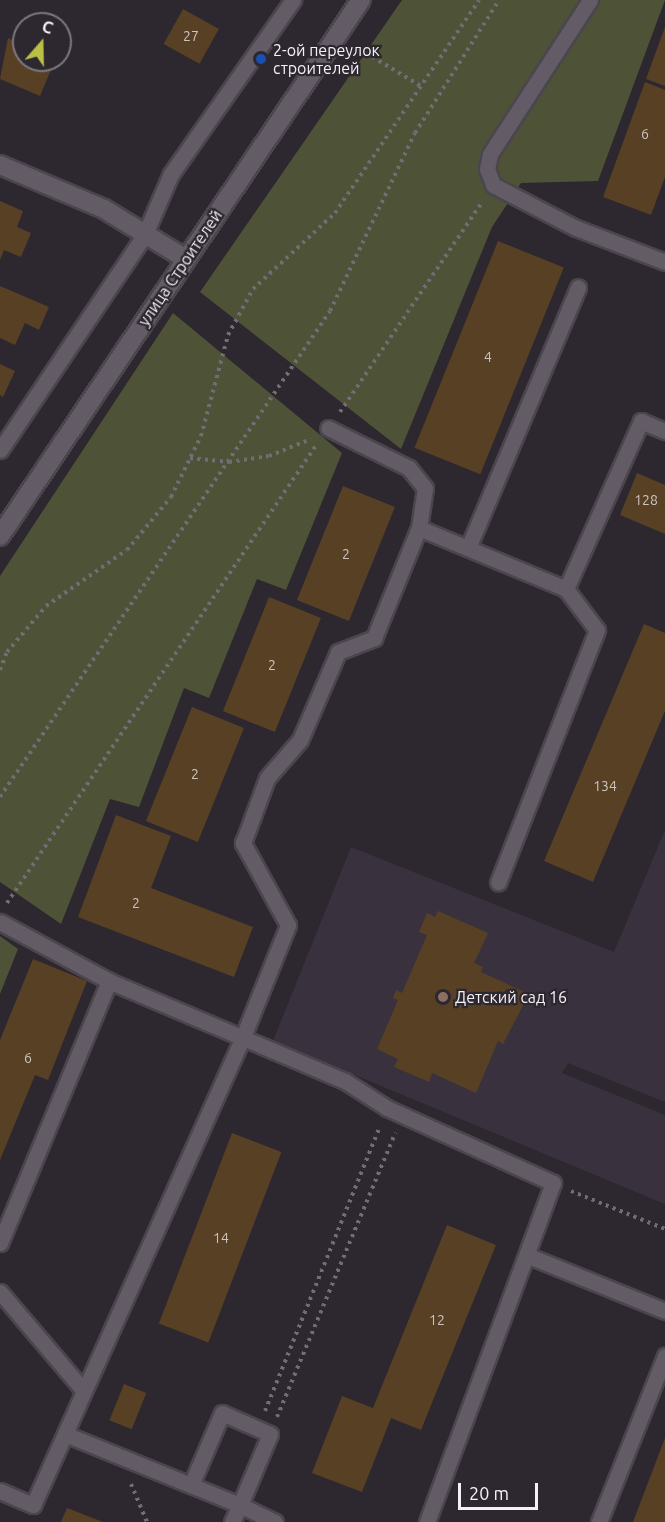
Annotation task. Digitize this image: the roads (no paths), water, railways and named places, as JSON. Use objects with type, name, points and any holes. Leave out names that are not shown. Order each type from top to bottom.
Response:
[{"type":"street","name":"улица Строителей","points":[[0,536],[361,0]]},
{"type":"street","points":[[0,165],[104,209],[186,259]]},
{"type":"lane","points":[[0,450],[146,234],[171,174],[293,0]]},
{"type":"lane","points":[[590,0],[490,153],[493,185],[576,228],[665,262]]},
{"type":"lane","points":[[468,548],[578,287]]},
{"type":"lane","points":[[566,589],[641,421],[665,431]]},
{"type":"lane","points":[[0,1491],[33,1505],[242,1039],[288,925],[243,843],[267,778],[300,740],[338,652],[374,638],[419,528],[425,488],[409,468],[328,428]]},
{"type":"lane","points":[[419,528],[566,589],[597,630],[498,882]]},
{"type":"lane","points":[[0,922],[109,981],[345,1081],[387,1108],[553,1183],[529,1256],[427,1522]]},
{"type":"lane","points":[[0,1243],[109,981]]},
{"type":"lane","points":[[529,1256],[665,1311]]},
{"type":"lane","points":[[0,1292],[83,1390]]},
{"type":"lane","points":[[599,1522],[665,1356]]},
{"type":"lane","points":[[191,1485],[222,1413],[264,1431],[240,1505],[232,1522]]},
{"type":"lane","points":[[65,1434],[240,1505],[275,1522]]},
{"type":"place","name":"2-ой переулок строителей","points":[[261,59]]},
{"type":"place","name":"Детский сад 16","points":[[443,997]]}]
